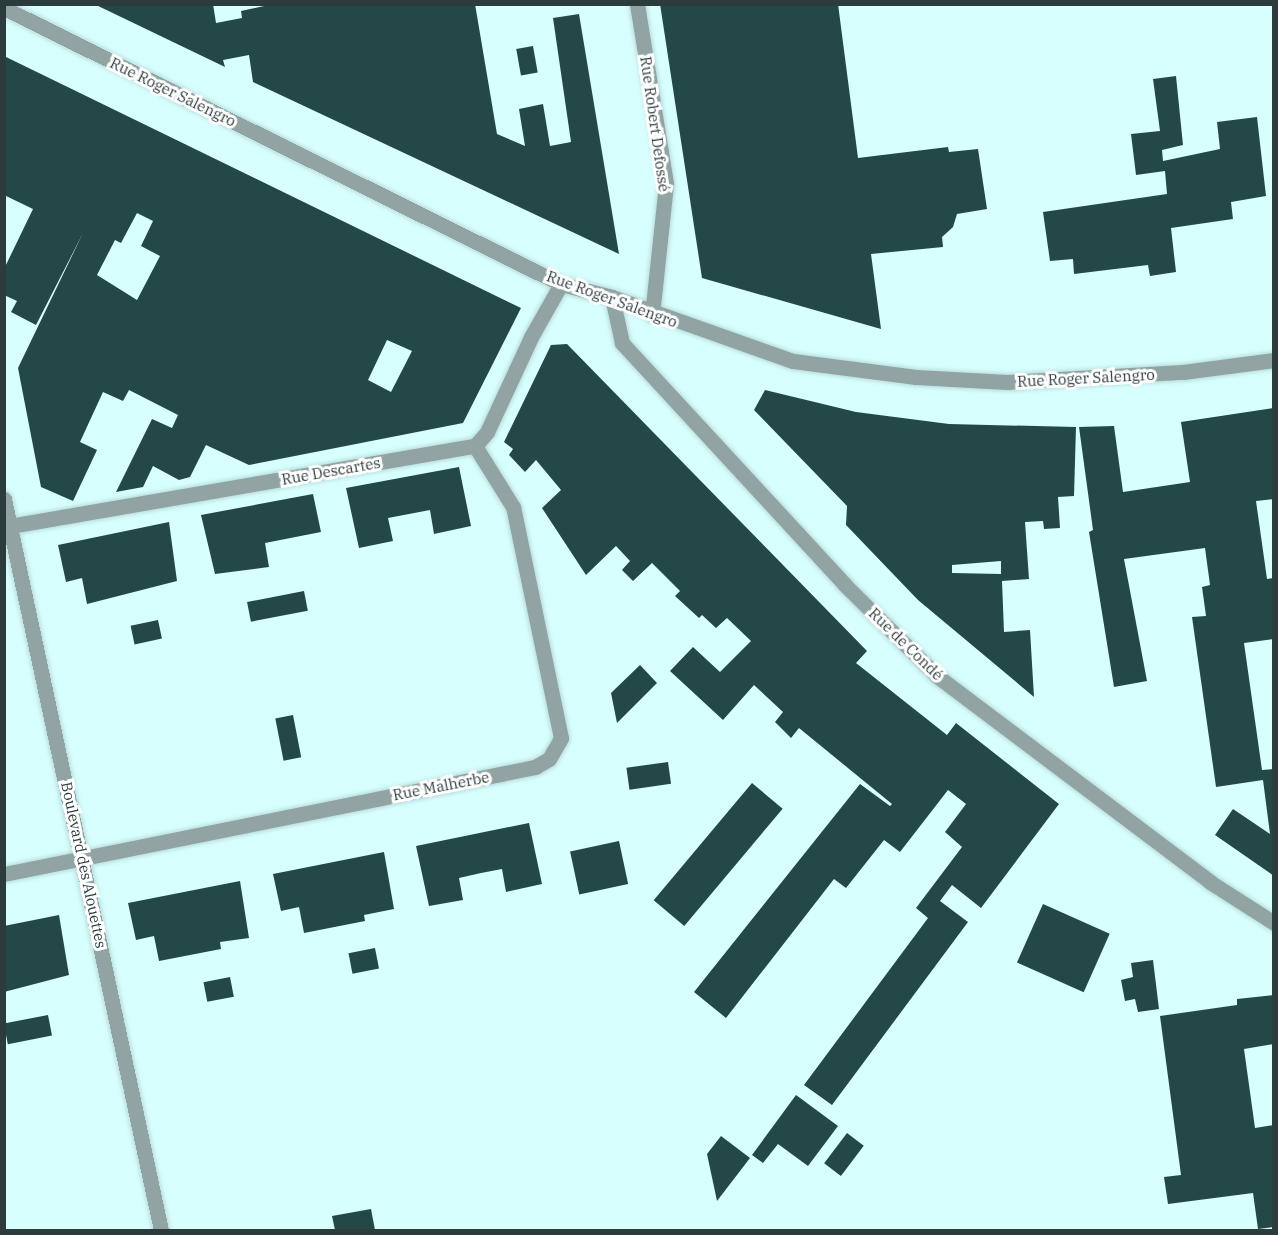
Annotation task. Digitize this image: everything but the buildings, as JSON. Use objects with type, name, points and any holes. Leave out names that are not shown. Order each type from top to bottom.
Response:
[{"type":"street","name":"Rue Robert Defossé","points":[[637,4],[666,184],[652,314]]},
{"type":"street","name":"Rue Roger Salengro","points":[[4,8],[561,284],[612,297],[652,314],[793,361],[916,377],[1007,382],[1183,372],[1274,360]]},
{"type":"street","points":[[475,446],[487,432],[531,337],[561,284]]},
{"type":"street","name":"Rue de Condé","points":[[612,297],[622,343],[821,560],[938,676],[1210,882],[1274,923]]},
{"type":"street","name":"Rue Descartes","points":[[7,526],[475,446]]},
{"type":"street","name":"Rue Malherbe","points":[[4,874],[535,767],[549,759],[561,738],[513,507],[475,446]]},
{"type":"street","name":"Boulevard des Alouettes","points":[[4,499],[7,526],[82,857],[161,1230]]}]
